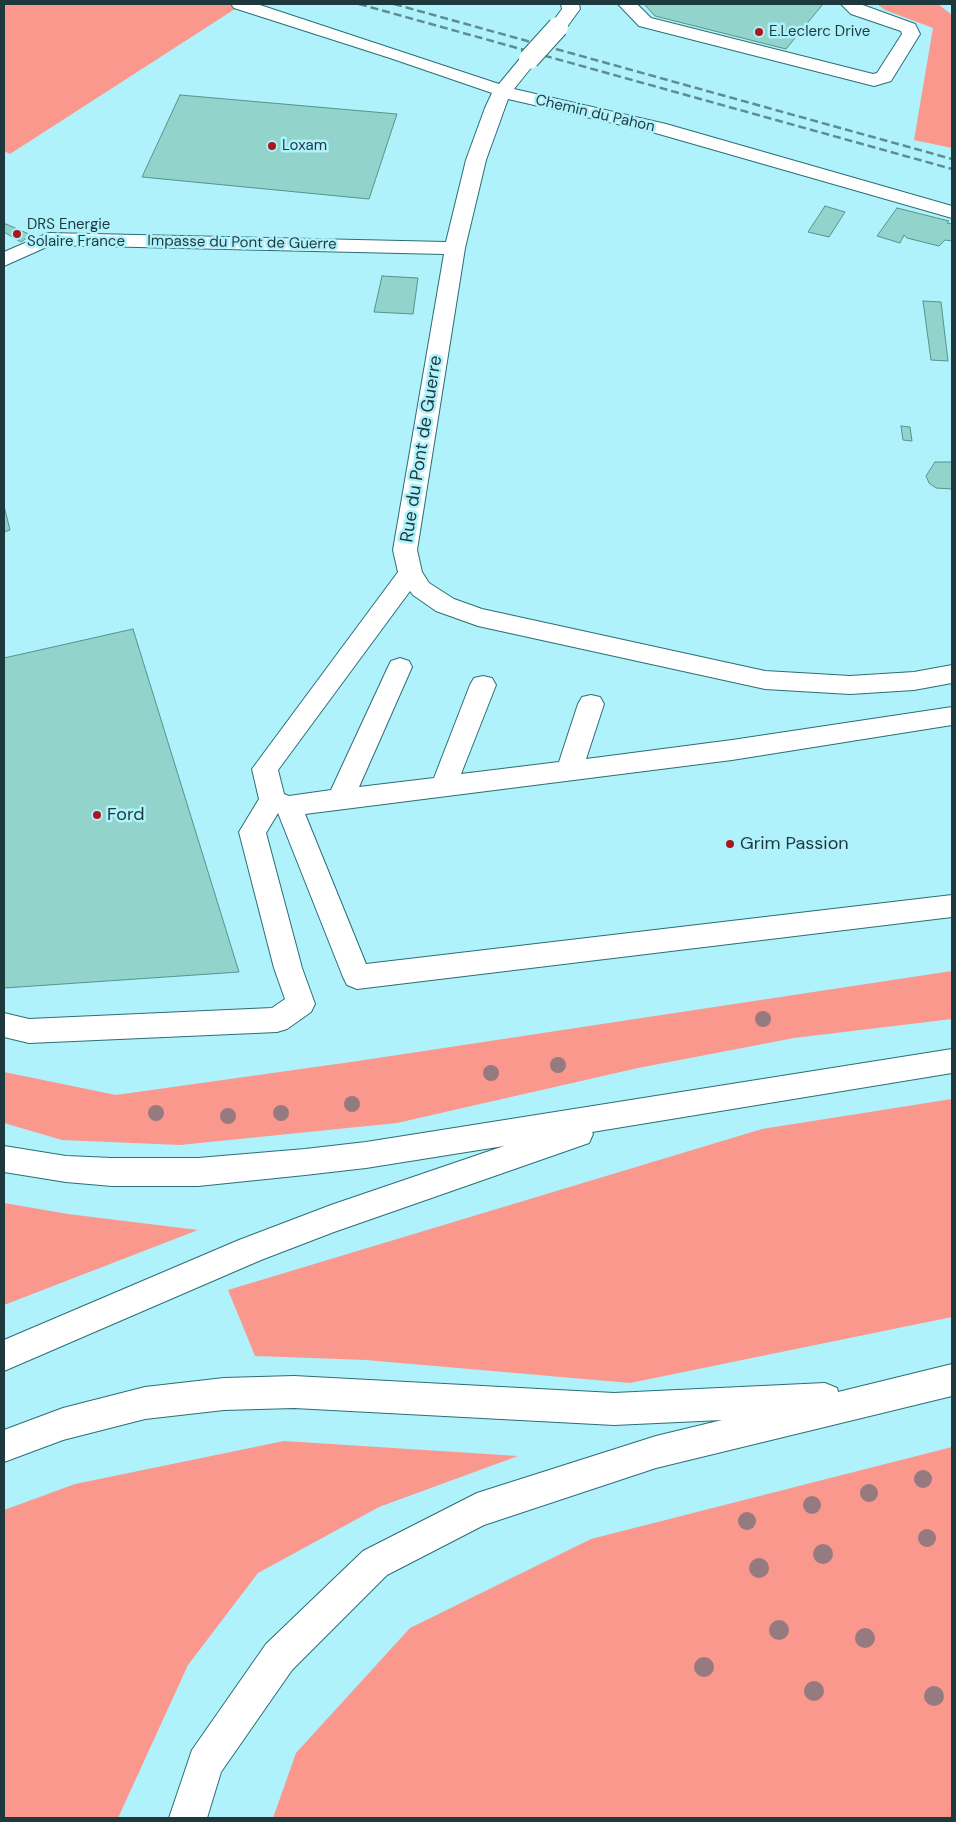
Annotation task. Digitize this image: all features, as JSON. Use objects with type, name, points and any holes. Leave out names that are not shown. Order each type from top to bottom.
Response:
[{"type":"main road","name":"Chemin du Pahon","points":[[240,4],[396,54],[502,92],[659,128],[952,212]]},
{"type":"main road","name":"Rue du Pont de Guerre","points":[[570,4],[571,9],[568,16],[529,58],[502,92],[482,141],[455,248],[405,550],[410,573],[421,588],[445,605],[478,617],[765,680],[850,685],[914,681],[952,674]]},
{"type":"main road","points":[[627,4],[645,22],[874,80],[884,77],[911,34],[909,28],[857,10],[850,4]]},
{"type":"main road","name":"Impasse du Pont de Guerre","points":[[4,260],[48,239],[455,248]]},
{"type":"main road","points":[[410,573],[265,768],[357,977],[952,906]]},
{"type":"main road","points":[[340,800],[400,667]]},
{"type":"main road","points":[[443,786],[483,685]]},
{"type":"main road","points":[[569,770],[591,704]]},
{"type":"main road","points":[[4,1025],[29,1031],[277,1020],[301,1004],[288,968],[252,832],[280,803],[340,800],[732,750],[952,716]]},
{"type":"main road","points":[[4,1158],[66,1169],[112,1172],[207,1171],[366,1155],[952,1061]]},
{"type":"main road","points":[[4,1356],[162,1286],[331,1218],[651,1110]]},
{"type":"main road","points":[[188,1818],[206,1764],[279,1657],[375,1563],[476,1510],[656,1452],[952,1380]]},
{"type":"main road","points":[[4,1446],[63,1424],[145,1403],[224,1394],[294,1392],[614,1409],[888,1396]]},
{"type":"shaded area","points":[[4,4],[224,4],[238,7],[10,154],[4,151]]},
{"type":"shaded area","points":[[877,4],[938,4],[952,15],[952,148],[914,140],[933,28],[885,10]]},
{"type":"shaded area","points":[[952,971],[952,1019],[794,1038],[638,1068],[397,1123],[180,1145],[62,1140],[4,1123],[4,1072],[116,1095],[358,1061]]},
{"type":"shaded area","points":[[952,1099],[952,1317],[630,1383],[366,1360],[255,1356],[228,1290],[762,1129]]},
{"type":"shaded area","points":[[4,1203],[68,1214],[198,1230],[4,1305]]},
{"type":"shaded area","points":[[284,1441],[518,1456],[379,1507],[258,1573],[188,1665],[118,1818],[4,1818],[4,1510],[75,1484]]},
{"type":"shaded area","points":[[952,1447],[952,1818],[273,1818],[296,1753],[410,1628],[591,1539]]},
{"type":"building","name":"E.Leclerc Drive","points":[[644,4],[823,4],[786,49],[655,16]]},
{"type":"building","name":"Loxam","points":[[180,95],[397,114],[369,199],[142,177]]},
{"type":"building","points":[[825,206],[845,212],[829,237],[808,232]]},
{"type":"building","points":[[897,208],[949,221],[947,223],[952,224],[952,241],[945,240],[939,246],[907,238],[904,235],[900,243],[877,236]]},
{"type":"building","name":"DRS Energie Solaire France","points":[[6,224],[31,235],[21,242],[4,232],[4,225]]},
{"type":"building","points":[[382,276],[418,278],[413,314],[374,312]]},
{"type":"building","points":[[923,301],[941,302],[948,361],[931,360]]},
{"type":"building","points":[[901,426],[910,427],[912,441],[903,440]]},
{"type":"building","points":[[935,462],[952,462],[952,489],[936,488],[929,483],[926,476]]},
{"type":"building","points":[[4,506],[10,530],[4,532]]},
{"type":"building","name":"Ford","points":[[133,629],[239,972],[4,988],[4,658]]},
{"type":"railway","points":[[359,4],[952,169]]},
{"type":"railway","points":[[394,4],[952,159]]},
{"type":"place","name":"E.Leclerc Drive","points":[[759,32]]},
{"type":"place","name":"Loxam","points":[[272,146]]},
{"type":"place","name":"DRS Energie Solaire France","points":[[17,234]]},
{"type":"place","name":"Ford","points":[[97,815]]},
{"type":"place","name":"Grim Passion","points":[[730,844]]}]
